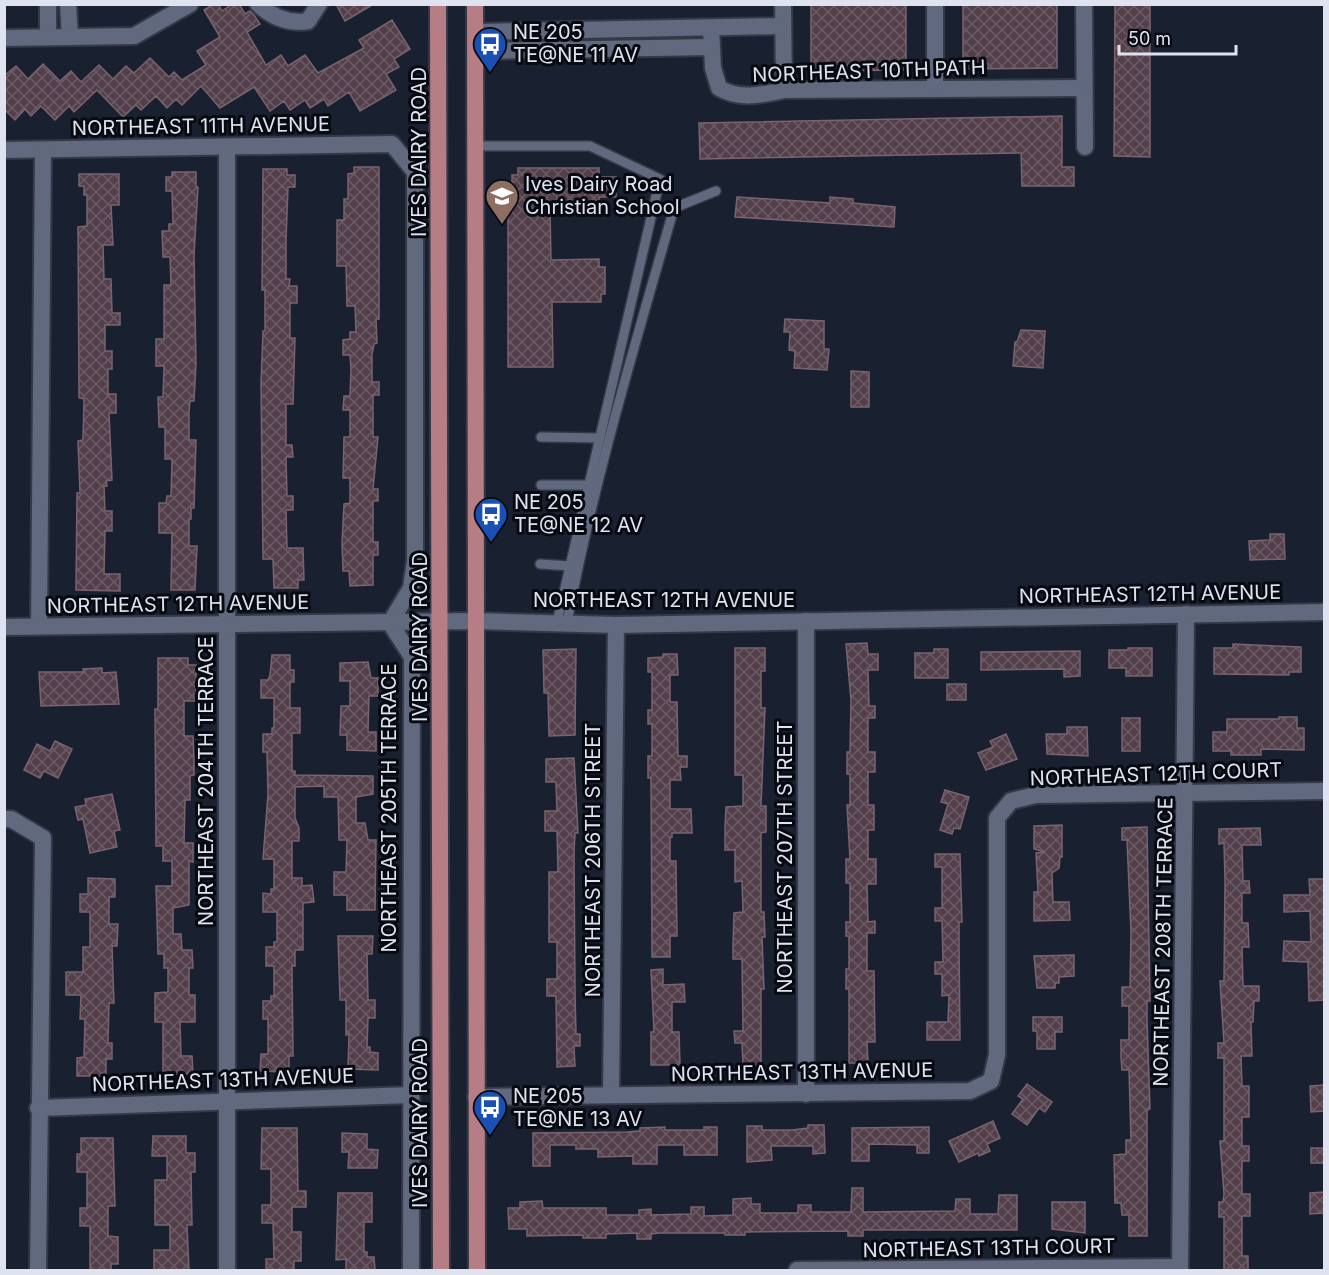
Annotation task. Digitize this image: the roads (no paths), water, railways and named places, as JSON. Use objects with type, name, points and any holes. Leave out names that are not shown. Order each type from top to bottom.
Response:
[{"type":"main road","name":"IVES DAIRY ROAD","points":[[438,4],[441,1270]]},
{"type":"main road","points":[[475,4],[477,51],[477,1270]]},
{"type":"street","points":[[48,4],[48,37]]},
{"type":"street","points":[[68,4],[70,37]]},
{"type":"street","points":[[4,38],[134,36],[190,4]]},
{"type":"street","points":[[258,4],[274,16],[293,22],[308,21],[319,4]]},
{"type":"street","points":[[783,4],[784,90]]},
{"type":"street","points":[[935,88],[936,4]]},
{"type":"street","points":[[1084,4],[1085,147]]},
{"type":"street","points":[[476,32],[783,26]]},
{"type":"street","name":"NORTHEAST 10TH PATH","points":[[711,28],[711,47],[719,88],[730,95],[762,95],[784,90],[1083,88]]},
{"type":"street","points":[[637,29],[638,48]]},
{"type":"street","points":[[477,51],[711,47]]},
{"type":"street","name":"NORTHEAST 11TH AVENUE","points":[[4,150],[392,144],[397,147],[415,172],[415,561],[411,588],[390,622]]},
{"type":"street","name":"NORTHEAST 204TH TERRACE","points":[[227,147],[227,1270]]},
{"type":"street","points":[[39,626],[43,150]]},
{"type":"street","name":"NORTHEAST 12TH AVENUE","points":[[4,627],[477,621],[616,625],[1324,612]]},
{"type":"street","name":"NORTHEAST 208TH TERRACE","points":[[1180,1268],[1186,614]]},
{"type":"street","name":"NORTHEAST 207TH STREET","points":[[806,621],[806,1094]]},
{"type":"street","name":"NORTHEAST 205TH TERRACE","points":[[390,622],[412,657],[411,1270]]},
{"type":"street","name":"NORTHEAST 206TH STREET","points":[[612,1095],[616,625]]},
{"type":"street","name":"NORTHEAST 12TH COURT","points":[[997,1055],[997,818],[1011,801],[1036,795],[1324,790]]},
{"type":"street","points":[[4,819],[11,819],[43,838],[38,1270]]},
{"type":"street","name":"NORTHEAST 13TH AVENUE","points":[[476,1096],[970,1091],[991,1081],[997,1055]]},
{"type":"street","name":"NORTHEAST 13TH AVENUE","points":[[39,1108],[410,1095]]},
{"type":"street","name":"NORTHEAST 13TH COURT","points":[[798,1270],[1180,1268]]},
{"type":"lane","points":[[477,146],[590,146],[660,179],[570,566],[562,622]]},
{"type":"lane","points":[[562,622],[674,208],[716,191]]},
{"type":"lane","points":[[541,438],[600,438]]},
{"type":"lane","points":[[541,485],[589,485]]},
{"type":"lane","points":[[540,564],[570,566]]},
{"type":"place","name":"NE 205 TE@NE 11 AV","points":[[490,73]]},
{"type":"place","name":"Ives Dairy Road Christian School","points":[[502,225]]},
{"type":"place","name":"NE 205 TE@NE 12 AV","points":[[491,543]]},
{"type":"place","name":"NE 205 TE@NE 13 AV","points":[[490,1136]]}]
